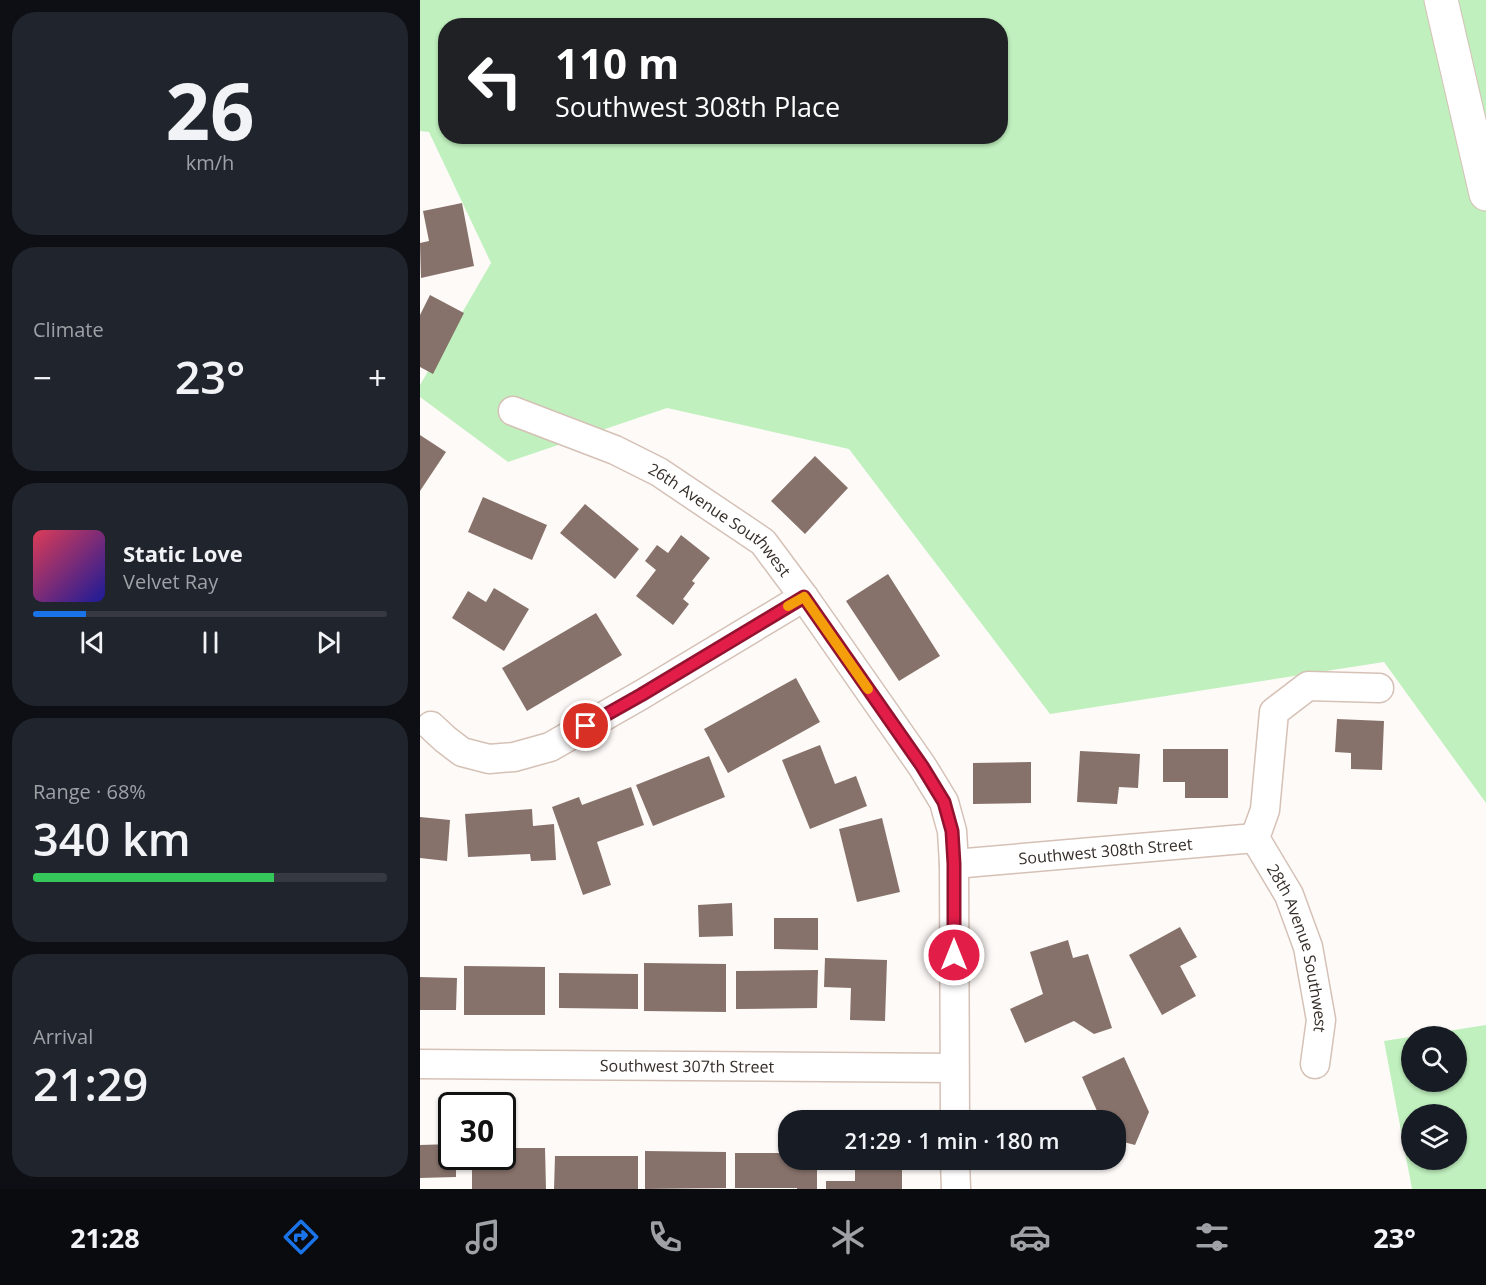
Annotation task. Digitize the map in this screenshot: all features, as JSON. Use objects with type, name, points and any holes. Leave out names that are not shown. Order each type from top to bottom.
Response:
[{"type":"main road","points":[[1442,0],[1486,195]]},
{"type":"street","name":"26th Avenue Southwest","points":[[513,411],[615,450],[659,472],[763,542],[922,766],[944,802],[952,831],[955,1110]]},
{"type":"street","points":[[431,726],[462,752],[489,759],[514,757],[550,747],[804,597]]},
{"type":"street","points":[[1255,838],[1265,810],[1274,712],[1308,686],[1379,688]]},
{"type":"street","name":"Southwest 308th Street","points":[[954,864],[1255,838]]},
{"type":"street","name":"28th Avenue Southwest","points":[[1255,838],[1289,895],[1308,947],[1321,1020],[1315,1064]]},
{"type":"street","name":"Southwest 307th Street","points":[[420,1064],[954,1068]]},
{"type":"street","points":[[955,1170],[956,1189]]},
{"type":"green space","points":[[420,0],[1486,0],[1486,803],[1384,662],[1050,714],[849,449],[667,408],[508,462],[420,397],[420,385],[491,263],[429,132],[420,131]]},
{"type":"green space","points":[[1486,1025],[1486,1189],[1412,1189],[1408,1170],[1467,1170],[1467,1104],[1401,1104],[1401,1131],[1384,1041],[1401,1039],[1401,1092],[1467,1092],[1467,1028]]},
{"type":"building","points":[[462,203],[474,266],[421,278],[420,243],[429,241],[423,211]]},
{"type":"building","points":[[430,295],[464,313],[433,374],[420,367],[420,315]]},
{"type":"building","points":[[420,435],[446,452],[420,491]]},
{"type":"building","points":[[815,456],[848,488],[805,534],[771,501]]},
{"type":"building","points":[[483,497],[547,525],[532,560],[468,532]]},
{"type":"building","points":[[585,504],[639,549],[615,579],[560,533]]},
{"type":"building","points":[[681,535],[710,558],[692,581],[695,583],[683,599],[689,604],[673,625],[636,596],[656,570],[645,561],[657,545],[668,553]]},
{"type":"building","points":[[888,574],[940,656],[899,681],[846,601]]},
{"type":"building","points":[[494,588],[529,609],[504,651],[452,618],[468,591],[486,602]]},
{"type":"building","points":[[596,613],[622,655],[527,711],[502,668]]},
{"type":"building","points":[[796,678],[820,722],[728,773],[704,729]]},
{"type":"building","points":[[1337,719],[1384,721],[1382,770],[1351,769],[1351,753],[1335,752]]},
{"type":"building","points":[[820,745],[835,784],[856,776],[867,806],[810,829],[782,760]]},
{"type":"building","points":[[1163,749],[1228,749],[1228,798],[1185,798],[1185,782],[1163,782]]},
{"type":"building","points":[[1080,751],[1140,754],[1138,788],[1119,787],[1117,804],[1077,802]]},
{"type":"building","points":[[709,756],[725,797],[653,826],[636,785]]},
{"type":"building","points":[[1031,762],[1031,803],[973,804],[973,763]]},
{"type":"building","points":[[631,787],[644,825],[597,842],[611,885],[583,895],[552,807],[579,797],[582,805]]},
{"type":"building","points":[[532,809],[533,826],[554,824],[556,860],[531,861],[530,854],[468,857],[465,814]]},
{"type":"building","points":[[420,817],[450,820],[447,861],[420,858]]},
{"type":"building","points":[[882,818],[900,892],[857,902],[839,829]]},
{"type":"building","points":[[732,903],[733,936],[699,937],[698,905]]},
{"type":"building","points":[[774,918],[818,918],[818,950],[774,949]]},
{"type":"building","points":[[1180,927],[1197,957],[1180,966],[1196,996],[1162,1015],[1129,955]]},
{"type":"building","points":[[1068,940],[1073,958],[1088,954],[1112,1028],[1094,1034],[1074,1021],[1025,1043],[1010,1009],[1043,994],[1030,952]]},
{"type":"building","points":[[825,958],[887,960],[885,1021],[850,1020],[851,988],[824,987]]},
{"type":"building","points":[[644,963],[726,964],[726,1012],[644,1011]]},
{"type":"building","points":[[464,966],[545,967],[545,1015],[464,1015]]},
{"type":"building","points":[[818,970],[817,1008],[736,1009],[736,971]]},
{"type":"building","points":[[559,973],[638,974],[638,1009],[559,1008]]},
{"type":"building","points":[[420,977],[457,978],[456,1010],[420,1010]]},
{"type":"building","points":[[1124,1057],[1149,1112],[1135,1145],[1126,1143],[1126,1110],[1097,1110],[1082,1077]]},
{"type":"building","points":[[438,1144],[438,1170],[456,1170],[456,1177],[420,1178],[420,1145]]},
{"type":"building","points":[[516,1148],[545,1148],[546,1189],[472,1189],[472,1170],[516,1170]]},
{"type":"building","points":[[645,1151],[726,1152],[726,1188],[645,1189]]},
{"type":"building","points":[[735,1153],[778,1153],[778,1170],[817,1170],[817,1189],[735,1188]]},
{"type":"building","points":[[555,1156],[638,1156],[638,1189],[554,1189]]},
{"type":"building","points":[[855,1170],[902,1170],[902,1189],[826,1189],[826,1181],[855,1181]]},
{"type":"slow traffic","points":[[788,606],[804,597],[868,689]]},
{"type":"route","points":[[586,726],[804,597],[922,766],[944,802],[952,831],[954,955]]}]
